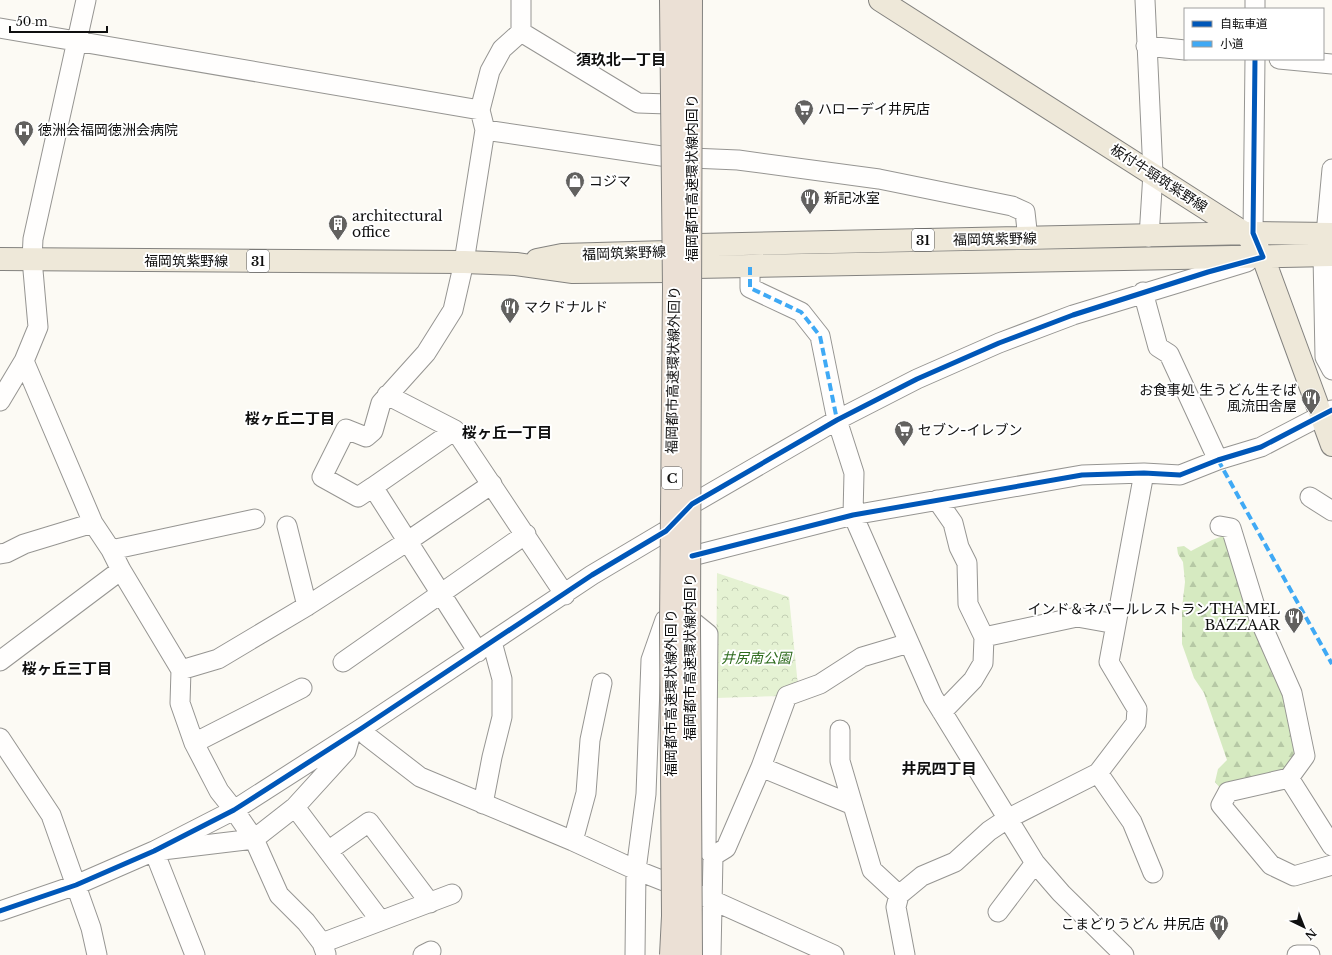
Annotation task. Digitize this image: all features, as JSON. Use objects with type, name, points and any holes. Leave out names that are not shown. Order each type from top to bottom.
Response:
[{"type":"highway","name":"福岡都市高速環状線外回り","points":[[671,0],[674,289],[671,617],[671,955]]},
{"type":"highway","name":"福岡都市高速環状線内回り","points":[[691,0],[689,624],[691,955]]},
{"type":"main road","name":"板付牛頸筑紫野線","points":[[880,0],[1250,234],[1263,257],[1327,413],[1332,445]]},
{"type":"main road","name":"福岡筑紫野線","points":[[516,264],[562,255],[668,252],[698,244],[1250,234],[1329,234]]},
{"type":"main road","name":"福岡筑紫野線","points":[[0,259],[464,262],[516,264],[573,272],[668,271],[695,267],[1328,255]]},
{"type":"street","points":[[0,401],[24,361],[38,327],[32,259],[33,240],[86,0]]},
{"type":"street","points":[[521,0],[522,32]]},
{"type":"street","points":[[1145,0],[1153,173],[1149,237]]},
{"type":"street","points":[[0,28],[480,110]]},
{"type":"street","points":[[522,32],[638,103],[668,104]]},
{"type":"street","points":[[455,430],[358,497],[322,477],[346,429],[366,437],[373,432],[381,403],[426,353],[453,310],[464,262],[484,130],[480,110],[490,70],[502,49],[522,32]]},
{"type":"street","points":[[1146,46],[1184,50]]},
{"type":"street","points":[[1250,234],[1255,60]]},
{"type":"street","points":[[1290,60],[1332,64]]},
{"type":"street","points":[[484,130],[668,157],[738,160],[886,180],[1012,206],[1025,212],[1028,238]]},
{"type":"street","points":[[1329,234],[1332,169]]},
{"type":"street","points":[[1328,255],[1326,357],[1332,370]]},
{"type":"street","points":[[0,911],[76,885],[154,851],[234,810],[565,595],[592,575],[666,531],[692,504],[837,420],[917,379],[999,343],[1073,315],[1143,292],[1263,257]]},
{"type":"street","points":[[750,267],[750,288],[801,312],[820,336],[837,420],[854,473],[853,515],[933,697],[1035,864],[1060,893],[1124,955]]},
{"type":"street","points":[[1143,292],[1158,347],[1169,354],[1218,460]]},
{"type":"street","points":[[24,361],[93,523],[111,550],[181,670],[180,703],[194,743],[219,791],[254,839],[279,895],[306,922],[324,949],[380,920],[452,894]]},
{"type":"street","points":[[387,395],[455,430],[526,534],[565,595]]},
{"type":"street","points":[[692,556],[853,515],[1082,475],[1144,473],[1180,475],[1218,460],[1261,447],[1327,413]]},
{"type":"street","points":[[905,955],[896,907],[899,895],[922,876],[955,862],[989,831],[1007,819],[1098,773],[1136,723],[1137,709],[1109,662],[1144,473]]},
{"type":"street","points":[[181,670],[218,659],[307,606],[408,541],[492,484]]},
{"type":"street","points":[[373,487],[441,593],[485,647],[502,679],[502,717],[492,757],[483,804]]},
{"type":"street","points":[[1310,497],[1332,511]]},
{"type":"street","points":[[937,500],[953,523],[959,547],[967,563],[968,604],[984,637],[983,663],[973,680],[942,712]]},
{"type":"street","points":[[111,550],[255,520]]},
{"type":"street","points":[[0,554],[6,553],[24,544],[93,523]]},
{"type":"street","points":[[287,526],[307,606]]},
{"type":"street","points":[[1220,526],[1230,528],[1258,616],[1292,693],[1305,756],[1289,778],[1228,792],[1221,804],[1271,865],[1294,876],[1332,866]]},
{"type":"street","points":[[344,662],[526,534]]},
{"type":"street","points":[[0,662],[122,570]]},
{"type":"street","points":[[984,637],[1077,617],[1116,624]]},
{"type":"street","points":[[635,955],[636,870],[646,794],[651,660],[665,620]]},
{"type":"street","points":[[692,621],[708,634],[706,847],[713,856],[711,955]]},
{"type":"street","points":[[713,856],[726,848],[761,766],[787,696],[820,684],[862,657],[909,643]]},
{"type":"street","points":[[573,840],[586,793],[590,740],[602,683]]},
{"type":"street","points":[[194,743],[302,688]]},
{"type":"street","points":[[840,730],[840,761],[872,870],[899,895]]},
{"type":"street","points":[[356,732],[367,736],[420,777],[573,840],[636,870],[712,900],[834,955]]},
{"type":"street","points":[[154,851],[254,839],[295,807],[346,751],[356,732]]},
{"type":"street","points":[[0,738],[51,815],[91,928],[97,955]]},
{"type":"street","points":[[761,766],[853,805]]},
{"type":"street","points":[[1098,773],[1132,822],[1153,873]]},
{"type":"street","points":[[1289,778],[1332,846]]},
{"type":"street","points":[[295,807],[380,920]]},
{"type":"street","points":[[328,851],[368,822],[430,902]]},
{"type":"street","points":[[154,851],[195,955]]},
{"type":"street","points":[[998,912],[1035,864]]},
{"type":"street","points":[[1297,955],[1310,955]]},
{"type":"green space","points":[[1226,535],[1270,653],[1299,746],[1287,771],[1221,789],[1215,782],[1218,769],[1227,760],[1204,693],[1194,678],[1182,644],[1182,608],[1185,582],[1183,562],[1178,554],[1177,547],[1184,546],[1191,551],[1212,540]]},
{"type":"green space","name":"井尻南公園","points":[[717,573],[789,597],[798,686],[780,696],[716,698]]},
{"type":"marked path","points":[[750,267],[750,288],[801,312],[820,336],[837,420]]},
{"type":"marked path","points":[[1218,460],[1332,664]]},
{"type":"cycle path","points":[[0,911],[76,885],[154,851],[234,810],[362,728],[592,575],[666,531],[692,504],[837,420],[917,379],[999,343],[1073,315],[1208,272],[1263,257],[1253,233],[1255,60]]},
{"type":"cycle path","points":[[692,556],[853,515],[1082,475],[1144,473],[1180,475],[1218,460],[1261,447],[1332,410]]},
{"type":"place","name":"ハローデイ井尻店","points":[[804,126]]},
{"type":"place","name":"徳洲会福岡徳洲会病院","points":[[24,147]]},
{"type":"place","name":"コジマ","points":[[575,198]]},
{"type":"place","name":"新記冰室","points":[[810,215]]},
{"type":"place","name":"architectural office","points":[[338,241]]},
{"type":"place","name":"マクドナルド","points":[[510,324]]},
{"type":"place","name":"お食事処 生うどん生そば 風流田舎屋","points":[[1311,415]]},
{"type":"place","name":"セブン-イレブン","points":[[904,447]]},
{"type":"place","name":"インド＆ネパールレストランTHAMEL BAZZAAR","points":[[1294,634]]},
{"type":"place","name":"こまどりうどん 井尻店","points":[[1219,941]]},
{"type":"district","name":"須玖北一丁目","points":[[621,59]]},
{"type":"district","name":"桜ヶ丘二丁目","points":[[290,418]]},
{"type":"district","name":"桜ヶ丘一丁目","points":[[507,432]]},
{"type":"district","name":"桜ヶ丘三丁目","points":[[67,668]]},
{"type":"district","name":"井尻四丁目","points":[[939,768]]}]
